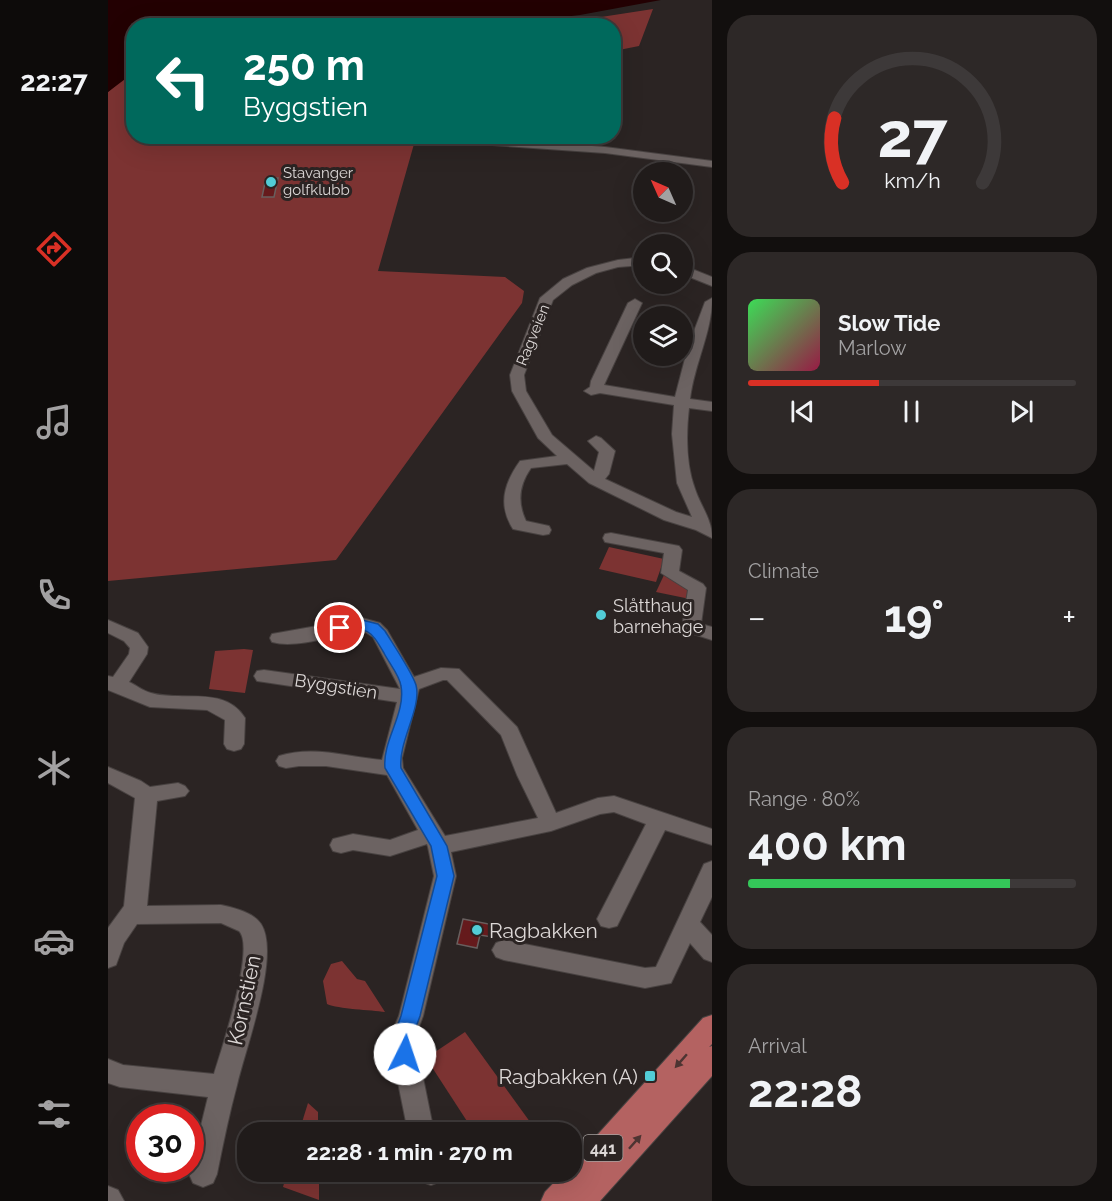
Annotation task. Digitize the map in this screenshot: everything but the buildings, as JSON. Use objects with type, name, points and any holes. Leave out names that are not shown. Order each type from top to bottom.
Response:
[{"type":"main road","name":"441","points":[[555,1201],[711,1026]]},
{"type":"main road","name":"441","points":[[582,1201],[711,1057]]},
{"type":"street","points":[[513,144],[605,150],[711,164]]},
{"type":"street","name":"Ragveien","points":[[633,262],[622,262],[598,269],[559,288],[547,298],[517,375],[519,391],[546,438],[595,480],[670,516],[707,529]]},
{"type":"street","points":[[693,274],[711,282]]},
{"type":"street","name":"Ragveien","points":[[707,529],[686,485],[681,455],[681,403],[689,358],[711,302]]},
{"type":"street","points":[[635,303],[598,381],[596,390],[711,407]]},
{"type":"street","points":[[595,480],[601,474],[607,451],[596,441]]},
{"type":"street","points":[[543,530],[519,525],[512,508],[512,486],[526,464],[570,459]]},
{"type":"street","points":[[611,538],[673,549],[670,573],[697,588],[691,627],[711,633]]},
{"type":"street","name":"Byggstien","points":[[279,638],[302,636],[353,625],[362,624],[373,627],[380,634],[408,691]]},
{"type":"street","points":[[108,626],[131,638],[139,647],[138,654],[113,683],[150,700],[222,707],[235,718],[234,744]]},
{"type":"street","points":[[419,1122],[402,1038],[411,1016],[445,876],[435,840],[393,768],[392,758],[407,707],[408,691],[441,674],[452,674],[482,701],[510,732],[527,775],[551,823]]},
{"type":"street","name":"Byggstien","points":[[264,676],[408,691]]},
{"type":"street","points":[[286,761],[306,757],[375,769],[393,768]]},
{"type":"street","points":[[108,775],[134,786],[146,795],[178,791]]},
{"type":"street","points":[[108,958],[114,935],[135,907],[146,795]]},
{"type":"street","points":[[340,845],[353,842],[390,849],[551,823],[598,806],[614,804],[711,837]]},
{"type":"street","points":[[609,919],[659,820]]},
{"type":"street","points":[[504,950],[645,978],[663,976],[703,939],[711,870]]},
{"type":"street","name":"Kornstien","points":[[131,915],[221,914],[241,921],[254,932],[256,942],[248,994],[204,1170]]},
{"type":"street","points":[[108,1070],[120,1076],[223,1087]]},
{"type":"shaded area","points":[[108,0],[661,0],[554,18],[126,18],[126,78],[108,92]]},
{"type":"shaded area","points":[[653,9],[639,46],[621,50],[621,18],[594,18]]},
{"type":"shaded area","name":"Stavanger golfklubb","points":[[126,79],[126,144],[414,144],[378,271],[505,277],[524,291],[522,303],[336,560],[108,581],[108,92]]},
{"type":"shaded area","points":[[609,547],[664,559],[656,582],[599,569]]},
{"type":"shaded area","points":[[664,575],[690,587],[690,599],[656,592]]},
{"type":"shaded area","points":[[253,650],[245,693],[209,689],[215,651]]},
{"type":"shaded area","points":[[342,961],[357,979],[365,981],[385,1012],[327,1004],[323,981],[331,964]]},
{"type":"shaded area","points":[[465,1032],[530,1122],[468,1122],[426,1058]]},
{"type":"shaded area","points":[[308,1103],[318,1112],[318,1122],[302,1122]]},
{"type":"shaded area","points":[[284,1182],[319,1182],[319,1200],[283,1187]]},
{"type":"place","name":"Stavanger golfklubb","points":[[271,182]]},
{"type":"place","name":"Slåtthaug barnehage","points":[[601,615]]},
{"type":"place","name":"Ragbakken","points":[[477,930]]},
{"type":"place","name":"Ragbakken (A)","points":[[650,1076]]},
{"type":"route","points":[[340,628],[362,624],[373,627],[380,634],[410,688],[407,707],[392,758],[393,768],[439,846],[443,861],[445,876],[411,1016],[402,1038],[405,1054]]}]
